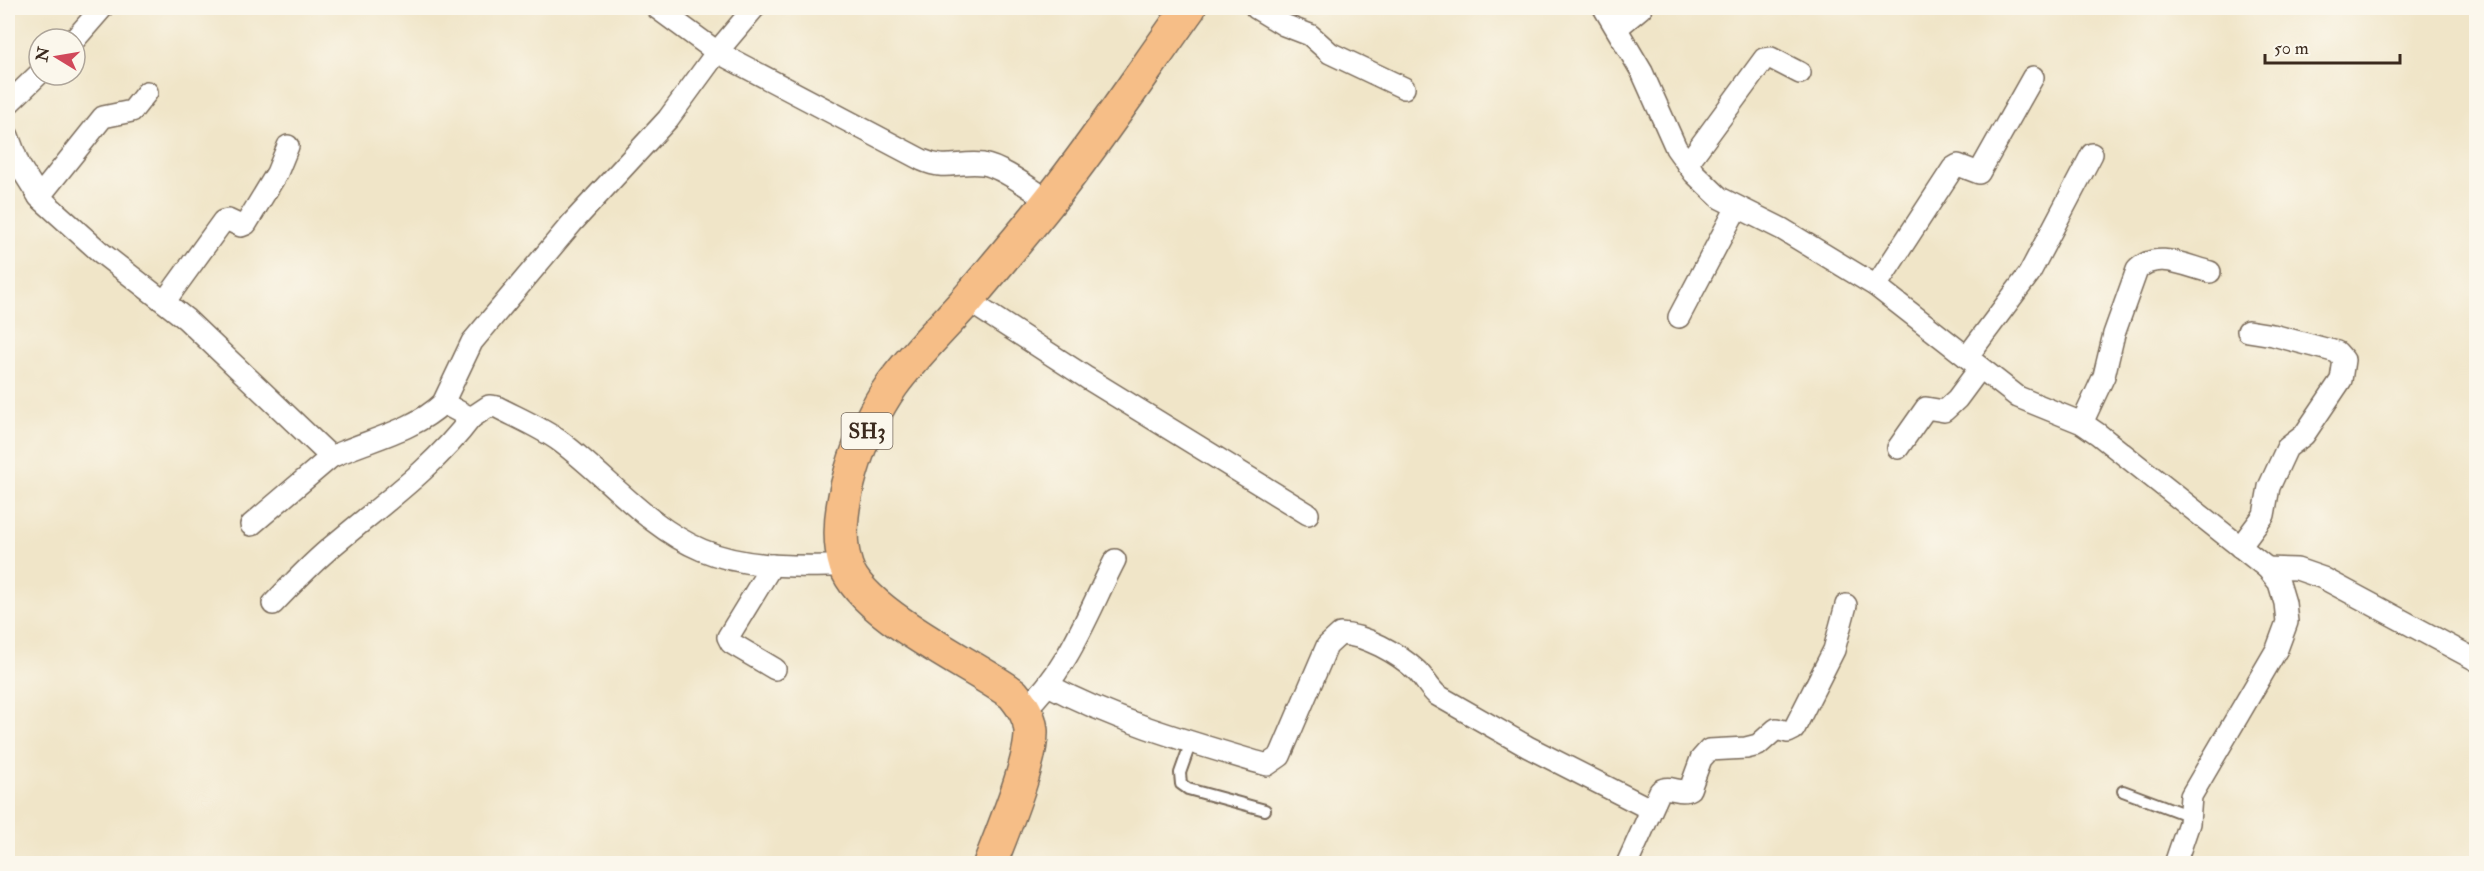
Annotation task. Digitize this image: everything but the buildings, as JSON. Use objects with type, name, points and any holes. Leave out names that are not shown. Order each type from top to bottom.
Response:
[{"type":"main road","name":"SH3","points":[[1025,709],[1014,694],[909,628],[878,606],[858,586],[846,566],[842,528],[845,501],[863,437],[891,386],[1050,201],[1102,132],[1189,8]]},
{"type":"main road","points":[[990,864],[1029,751],[1031,730],[1025,709]]},
{"type":"street","points":[[85,27],[102,8]]},
{"type":"street","points":[[657,8],[717,51],[935,165],[990,165],[1050,201]]},
{"type":"street","points":[[251,525],[331,457],[391,433],[435,411],[443,403],[472,342],[572,223],[668,119],[717,51],[754,8]]},
{"type":"street","points":[[1256,8],[1284,25],[1310,35],[1330,53],[1404,88]]},
{"type":"street","points":[[1604,8],[1642,72],[1676,148],[1704,184],[1736,208],[1782,229],[1902,303],[1973,362],[2030,404],[2082,423],[2267,567],[2279,583],[2285,603],[2287,622],[2277,649],[2191,796],[2190,816],[2175,864]]},
{"type":"street","points":[[1617,27],[1641,8]]},
{"type":"street","points":[[1687,164],[1764,59],[1771,58],[1800,73]]},
{"type":"street","points":[[1876,286],[1953,168],[1958,165],[1979,173],[2033,77]]},
{"type":"street","points":[[8,104],[27,86]]},
{"type":"street","points":[[39,197],[103,117],[132,111],[147,92]]},
{"type":"street","points":[[8,136],[19,165],[39,197],[99,251],[165,301],[331,457]]},
{"type":"street","points":[[165,301],[223,220],[241,226],[246,224],[277,172],[288,146]]},
{"type":"street","points":[[1898,448],[1926,408],[1944,411],[1951,405],[1973,362],[2029,274],[2092,154]]},
{"type":"street","points":[[1679,317],[1712,259],[1736,208]]},
{"type":"street","points":[[2082,423],[2104,376],[2114,334],[2137,270],[2144,261],[2159,259],[2210,272]]},
{"type":"street","points":[[967,300],[1087,378],[1308,514]]},
{"type":"street","points":[[2240,547],[2264,514],[2269,487],[2287,448],[2304,435],[2341,380],[2344,367],[2344,360],[2337,352],[2248,331]]},
{"type":"street","points":[[443,403],[471,418]]},
{"type":"street","points":[[273,604],[327,551],[421,474],[457,437],[471,418],[489,406],[497,407],[559,440],[668,532],[686,542],[718,556],[772,565],[846,566]]},
{"type":"street","points":[[1025,709],[1048,685],[1062,663],[1115,560]]},
{"type":"street","points":[[772,565],[728,637],[731,642],[775,669]]},
{"type":"street","points":[[2267,567],[2296,569],[2323,578],[2476,660]]},
{"type":"street","points":[[1627,864],[1650,809],[1663,788],[1687,792],[1701,759],[1709,750],[1746,748],[1758,745],[1776,729],[1788,732],[1794,729],[1834,650],[1846,605]]},
{"type":"street","points":[[1048,685],[1086,706],[1267,765],[1280,756],[1327,646],[1335,636],[1348,634],[1361,637],[1418,671],[1425,683],[1437,695],[1528,747],[1650,809]]},
{"type":"lane","points":[[1191,742],[1180,773],[1181,784],[1188,789],[1264,810]]},
{"type":"lane","points":[[2123,790],[2190,816]]}]
